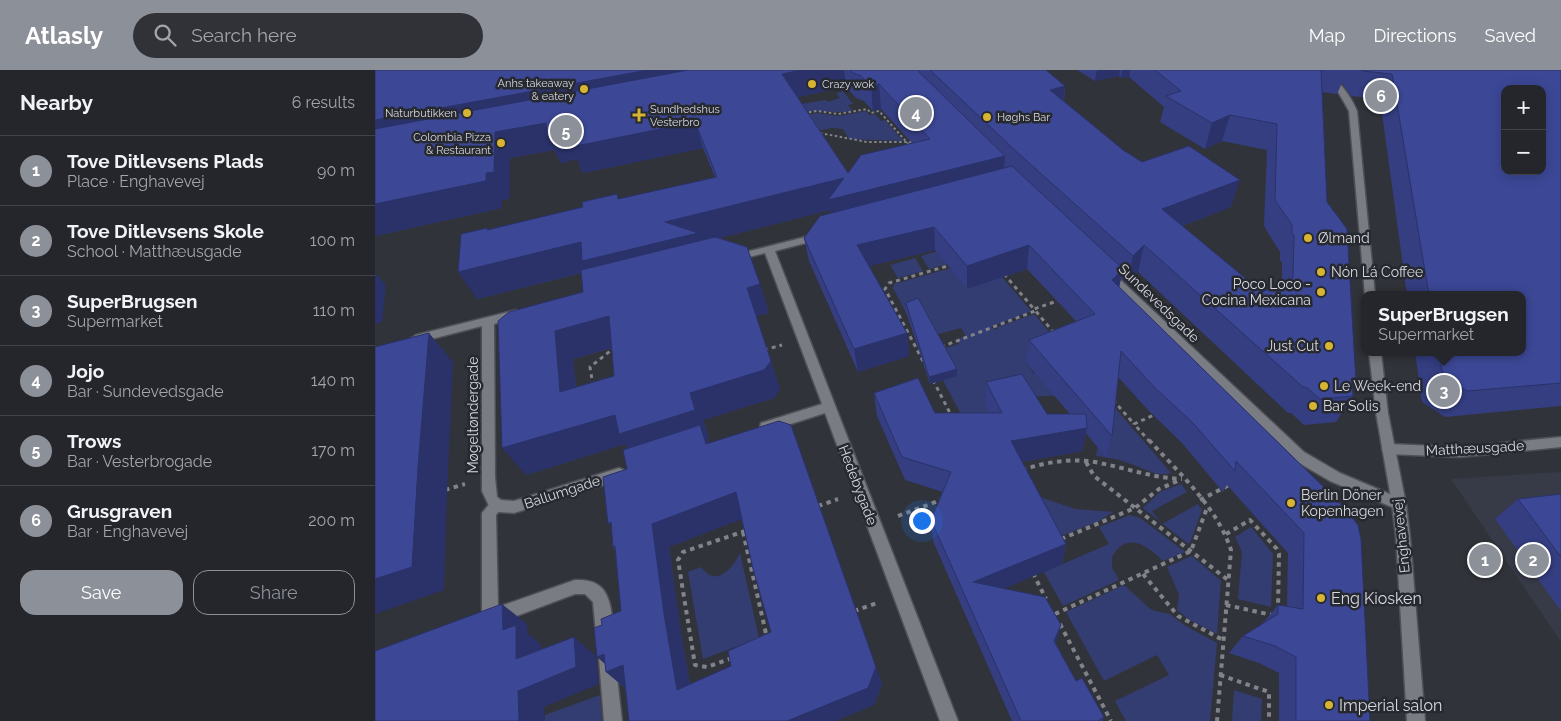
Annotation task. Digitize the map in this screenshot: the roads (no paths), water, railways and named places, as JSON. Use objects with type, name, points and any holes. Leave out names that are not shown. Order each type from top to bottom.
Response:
[{"type":"street","points":[[1320,70],[1341,88],[1350,101],[1353,112],[1370,291]]},
{"type":"street","points":[[722,261],[832,233]]},
{"type":"street","name":"Hedebygade","points":[[769,249],[949,721]]},
{"type":"street","name":"Sundevedsgade","points":[[1099,266],[1299,456],[1342,482],[1399,504]]},
{"type":"street","points":[[401,343],[525,312]]},
{"type":"street","name":"Møgeltøndergade","points":[[487,322],[488,476],[489,496],[491,502],[496,506]]},
{"type":"street","name":"Enghavevej","points":[[1375,356],[1382,413],[1399,504],[1417,721]]},
{"type":"street","points":[[754,431],[828,407]]},
{"type":"street","name":"Matthæusgade","points":[[1389,449],[1459,452],[1561,442]]},
{"type":"street","name":"Ballumgade","points":[[496,506],[503,508],[514,507],[633,469]]},
{"type":"street","points":[[490,618],[489,514],[496,506]]},
{"type":"street","points":[[472,625],[575,586],[594,588],[601,602],[613,721]]},
{"type":"place","name":"Crazy wok","points":[[812,84]]},
{"type":"place","name":"Anhs takeaway & eatery","points":[[584,89]]},
{"type":"place","name":"Grusgraven","points":[[1381,96]]},
{"type":"place","name":"Naturbutikken","points":[[467,113]]},
{"type":"place","name":"Jojo","points":[[916,113]]},
{"type":"place","name":"Sundhedshus Vesterbro","points":[[639,115]]},
{"type":"place","name":"Høghs Bar","points":[[987,117]]},
{"type":"place","name":"Trows","points":[[566,131]]},
{"type":"place","name":"Colombia Pizza & Restaurant","points":[[501,143]]},
{"type":"place","name":"Ølmand","points":[[1308,238]]},
{"type":"place","name":"Nón Lá Coffee","points":[[1321,272]]},
{"type":"place","name":"Poco Loco - Cocina Mexicana","points":[[1321,292]]},
{"type":"place","name":"Just Cut","points":[[1329,346]]},
{"type":"place","name":"Le Week-end","points":[[1324,386]]},
{"type":"place","name":"SuperBrugsen","points":[[1444,391]]},
{"type":"place","name":"Bar Solis","points":[[1313,406]]},
{"type":"place","name":"Berlin Döner Kopenhagen","points":[[1291,503]]},
{"type":"place","name":"Tove Ditlevsens Plads","points":[[1485,560]]},
{"type":"place","name":"Tove Ditlevsens Skole","points":[[1533,560]]},
{"type":"place","name":"Eng Kiosken","points":[[1321,598]]},
{"type":"place","name":"Imperial salon","points":[[1329,705]]}]
